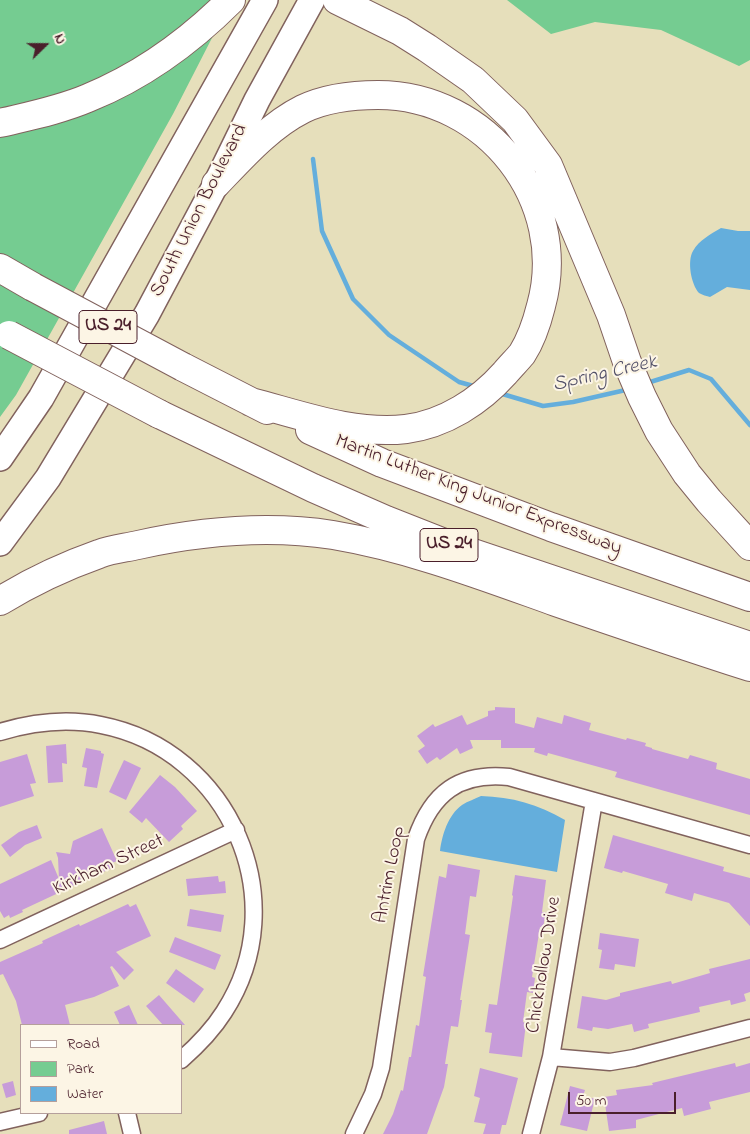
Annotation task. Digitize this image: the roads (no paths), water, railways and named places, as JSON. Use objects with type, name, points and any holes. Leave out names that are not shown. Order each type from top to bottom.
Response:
[{"type":"highway","points":[[0,123],[47,112],[88,99],[141,72],[182,45],[231,0]]},
{"type":"highway","points":[[337,0],[400,31],[473,80],[515,120],[548,165],[611,315],[627,362],[659,430],[687,474],[750,546]]},
{"type":"highway","points":[[383,0],[400,31]]},
{"type":"highway","points":[[216,184],[263,137],[304,109],[346,96],[366,94],[412,98],[456,113],[496,142],[525,182],[537,209],[546,242],[547,271],[545,293],[538,318],[521,354],[482,396],[449,416],[408,429],[357,428],[251,402]]},
{"type":"highway","name":"Martin Luther King Junior Expressway","points":[[0,268],[251,402],[382,463],[551,527],[750,597]]},
{"type":"highway","name":"US 24","points":[[5,332],[159,414],[313,488],[452,546],[750,646]]},
{"type":"highway","points":[[0,601],[28,584],[101,553],[168,538],[230,530],[290,530],[333,535],[440,561],[632,628],[750,666]]},
{"type":"main road","points":[[0,458],[41,398],[265,0]]},
{"type":"main road","name":"South Union Boulevard","points":[[0,543],[48,478],[147,314],[216,184],[257,100],[312,0]]},
{"type":"street","points":[[0,732],[39,722],[59,721],[102,725],[140,737],[168,753],[201,778],[226,812],[236,830],[250,874],[254,912],[250,944],[243,974],[224,1012],[199,1044],[182,1059]]},
{"type":"street","name":"Antrim Loop","points":[[354,1134],[373,1094],[380,1068],[416,839],[423,819],[432,804],[460,782],[478,777],[508,777],[750,845]]},
{"type":"street","name":"Chickhollow Drive","points":[[531,1134],[552,1057],[594,801]]},
{"type":"street","name":"Kirkham Street","points":[[0,940],[236,830]]},
{"type":"street","points":[[552,1057],[610,1062],[634,1058],[750,1028]]},
{"type":"street","points":[[0,1122],[35,1114]]},
{"type":"street","points":[[127,1114],[132,1134]]},
{"type":"water","points":[[721,228],[750,231],[750,290],[727,287],[710,297],[700,294],[696,289],[690,261],[693,251],[699,244]]},
{"type":"water","points":[[481,796],[524,802],[565,820],[557,872],[440,851],[444,832],[453,814],[462,805]]},
{"type":"waterway","name":"Spring Creek","points":[[313,159],[322,231],[353,299],[389,335],[459,382],[477,387]]},
{"type":"waterway","name":"Spring Creek","points":[[647,383],[689,370],[711,379],[750,425]]},
{"type":"waterway","name":"Spring Creek","points":[[499,393],[543,406],[573,402],[630,389]]}]
